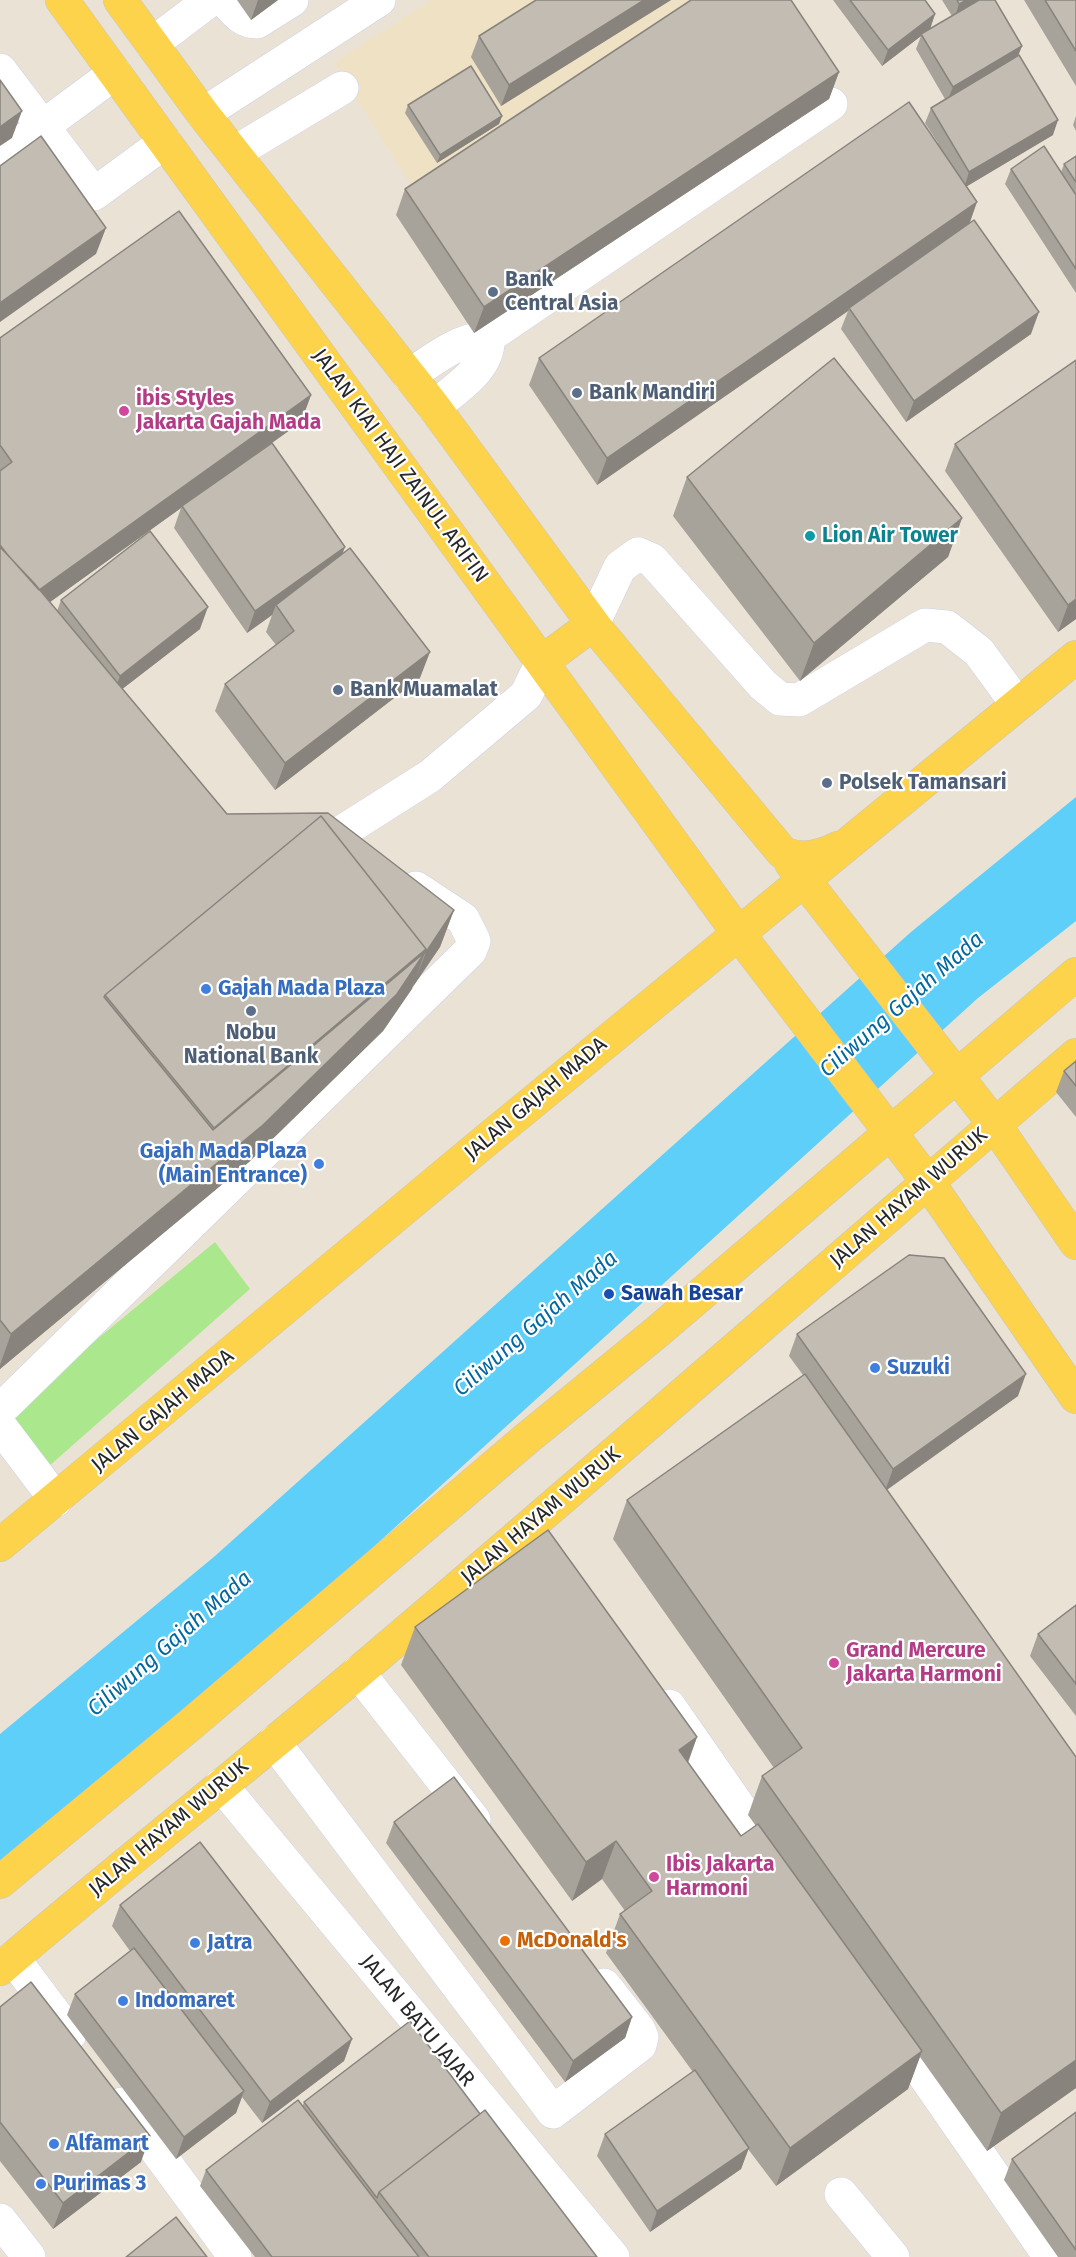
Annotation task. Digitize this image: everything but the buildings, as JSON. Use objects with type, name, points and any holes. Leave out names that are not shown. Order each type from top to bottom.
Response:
[{"type":"main road","name":"JALAN KIAI HAJI ZAINUL ARIFIN","points":[[62,0],[738,933],[928,1182],[1076,1397]]},
{"type":"main road","points":[[120,0],[203,114],[434,407],[593,624],[782,852],[938,1050],[995,1125],[1076,1243]]},
{"type":"main road","points":[[542,662],[593,624]]},
{"type":"main road","name":"JALAN GAJAH MADA","points":[[0,1545],[455,1166],[1076,657]]},
{"type":"main road","points":[[782,852],[798,858],[815,857],[848,843]]},
{"type":"main road","points":[[0,1882],[190,1725],[525,1440],[835,1181],[882,1120],[957,1076],[1076,974]]},
{"type":"main road","name":"JALAN HAYAM WURUK","points":[[7,1963],[358,1672],[539,1533],[928,1182],[1076,1055]]},
{"type":"street","points":[[152,44],[210,0]]},
{"type":"street","points":[[224,0],[242,18],[250,22],[256,22],[292,0]]},
{"type":"street","points":[[203,114],[379,0]]},
{"type":"street","points":[[0,70],[94,194],[165,142]]},
{"type":"street","points":[[0,158],[115,73]]},
{"type":"street","points":[[234,153],[342,88]]},
{"type":"street","points":[[409,376],[456,345],[470,339],[488,337],[831,104]]},
{"type":"street","points":[[434,407],[483,363],[488,352],[488,337]]},
{"type":"street","points":[[593,624],[620,567],[638,554],[652,560],[763,685],[780,699],[799,700],[925,625],[947,627],[979,652],[1017,704]]},
{"type":"street","points":[[278,837],[338,835],[430,776],[526,695],[542,662]]},
{"type":"street","points":[[338,835],[366,855]]},
{"type":"street","points":[[0,1410],[470,951],[474,941],[463,919],[396,874]]},
{"type":"street","points":[[0,1426],[56,1500]]},
{"type":"street","points":[[358,1672],[491,1842]]},
{"type":"street","points":[[655,1685],[791,1882]]},
{"type":"street","points":[[274,1742],[553,2112],[640,2045],[642,2037],[587,1964]]},
{"type":"street","name":"JALAN BATU JAJAR","points":[[221,1785],[613,2257]]},
{"type":"street","points":[[7,1963],[98,2071],[235,2257]]},
{"type":"street","points":[[873,2001],[1050,2257]]},
{"type":"street","points":[[842,2194],[893,2257]]},
{"type":"street","points":[[0,2220],[29,2257]]},
{"type":"shaded area","points":[[431,0],[705,0],[418,196],[334,63]]},
{"type":"green space","points":[[215,1242],[250,1289],[48,1467],[5,1415]]},
{"type":"water","name":"Ciliwung Gajah Mada","points":[[1076,797],[1076,921],[978,998],[282,1630],[0,1864],[0,1734],[215,1556],[911,932]]},
{"type":"place","name":"Bank Central Asia","points":[[493,292]]},
{"type":"place","name":"Bank Mandiri","points":[[577,393]]},
{"type":"place","name":"ibis Styles Jakarta Gajah Mada","points":[[124,411]]},
{"type":"place","name":"Lion Air Tower","points":[[810,536]]},
{"type":"place","name":"Bank Muamalat","points":[[338,690]]},
{"type":"place","name":"Polsek Tamansari","points":[[827,783]]},
{"type":"place","name":"Gajah Mada Plaza","points":[[206,989]]},
{"type":"place","name":"Nobu National Bank","points":[[251,1011]]},
{"type":"place","name":"Gajah Mada Plaza (Main Entrance)","points":[[319,1164]]},
{"type":"place","name":"Sawah Besar","points":[[609,1294]]},
{"type":"place","name":"Suzuki","points":[[875,1368]]},
{"type":"place","name":"Grand Mercure Jakarta Harmoni","points":[[834,1663]]},
{"type":"place","name":"Ibis Jakarta Harmoni","points":[[654,1877]]},
{"type":"place","name":"McDonald's","points":[[505,1941]]},
{"type":"place","name":"Jatra","points":[[195,1943]]},
{"type":"place","name":"Indomaret","points":[[123,2001]]},
{"type":"place","name":"Alfamart","points":[[54,2144]]},
{"type":"place","name":"Purimas 3","points":[[41,2184]]}]
